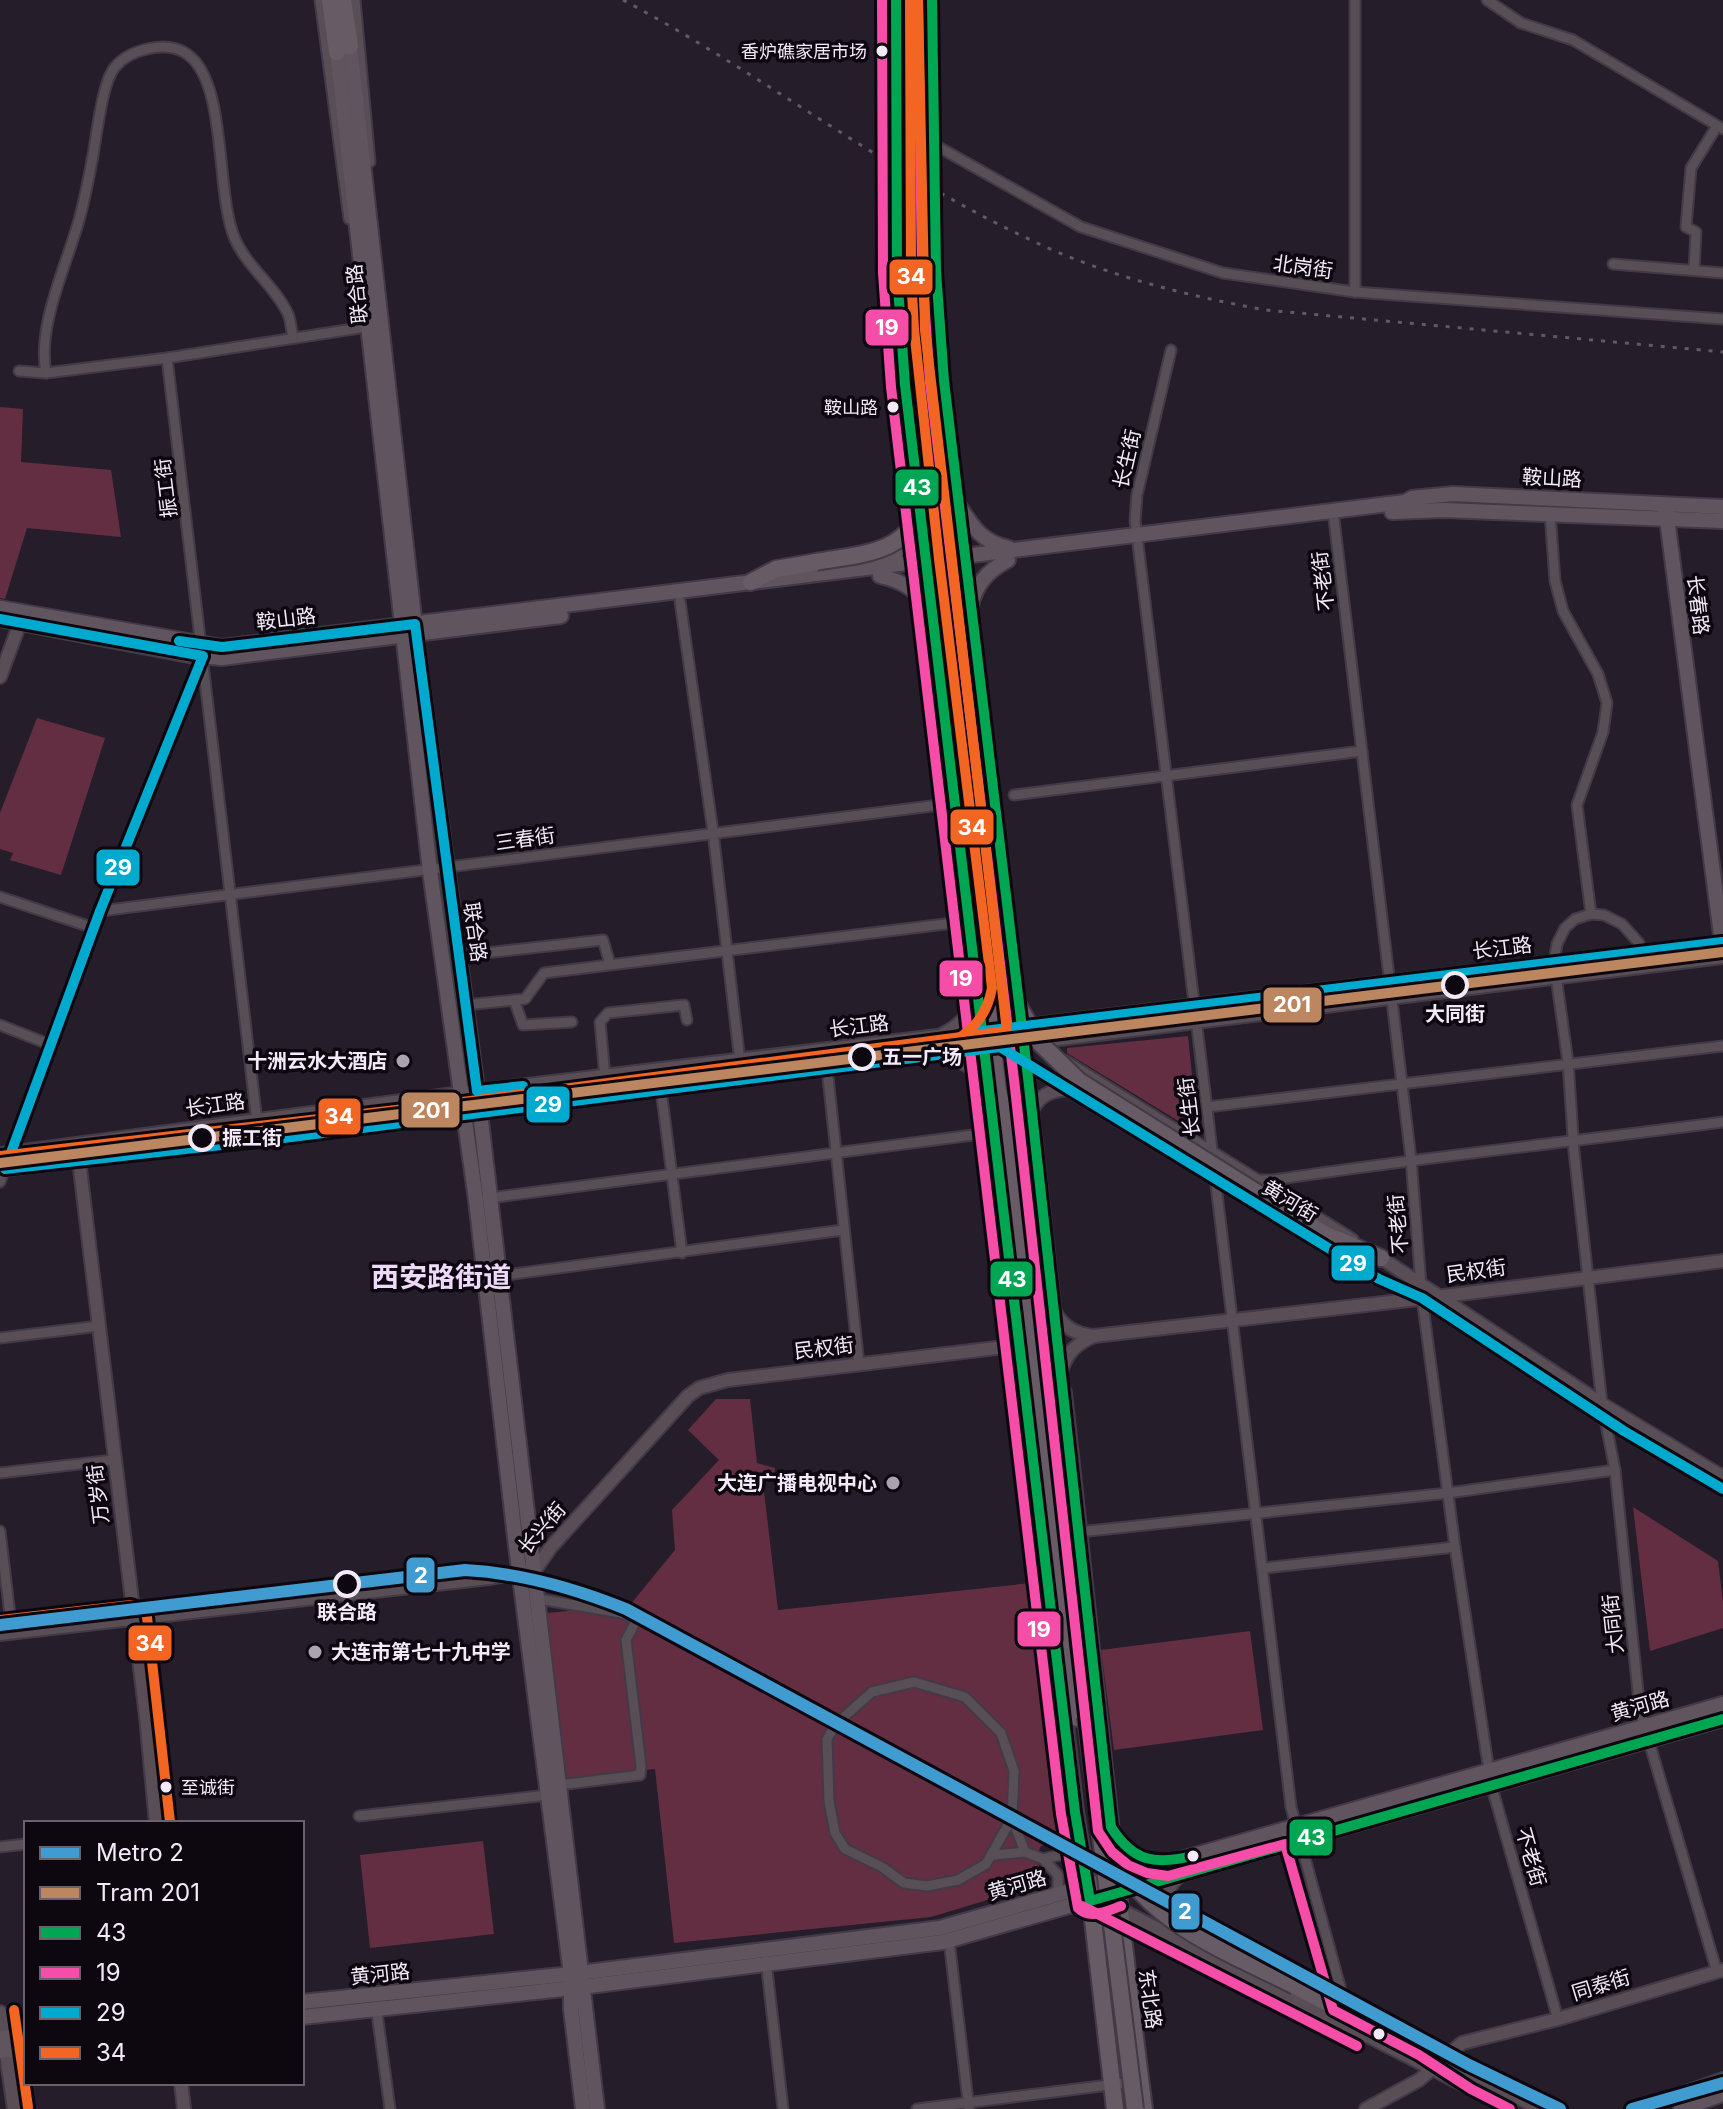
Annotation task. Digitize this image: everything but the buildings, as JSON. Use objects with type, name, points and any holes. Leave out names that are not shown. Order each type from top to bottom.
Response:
[{"type":"highway","points":[[343,0],[343,49]]},
{"type":"highway","name":"东北路","points":[[925,0],[930,314],[936,382],[1021,1087],[1017,1155],[1046,1444],[1135,2109]]},
{"type":"highway","points":[[324,2],[343,49]]},
{"type":"highway","name":"东北路","points":[[902,2],[904,273],[920,485],[998,1090],[1017,1155],[1039,1301],[1125,2109]]},
{"type":"highway","points":[[751,582],[776,569],[859,555],[893,544],[915,525],[924,501],[920,485]]},
{"type":"highway","points":[[1009,982],[1030,1028],[1066,1071],[1326,1235],[1381,1258]]},
{"type":"highway","points":[[1039,1301],[1047,1312],[1054,1373],[1063,1393]]},
{"type":"highway","name":"东北路","points":[[1063,1393],[1121,1931],[1144,2109]]},
{"type":"highway","points":[[1035,1471],[1046,1444]]},
{"type":"highway","name":"东北路","points":[[1035,1471],[1071,1782],[1091,1895],[1115,2109]]},
{"type":"highway","points":[[1067,1749],[1103,1745]]},
{"type":"highway","points":[[1071,1782],[1106,1778]]},
{"type":"highway","points":[[1097,1810],[1120,1868],[1154,1907],[1189,1931],[1401,2041],[1447,2056]]},
{"type":"highway","points":[[1094,1934],[1121,1931]]},
{"type":"main road","points":[[909,156],[915,134],[918,0]]},
{"type":"main road","points":[[932,0],[935,171]]},
{"type":"main road","points":[[902,2],[909,156]]},
{"type":"main road","points":[[902,43],[915,134]]},
{"type":"main road","name":"联合路","points":[[343,49],[366,323],[480,1113],[539,1599],[554,1790]]},
{"type":"main road","name":"联合路","points":[[343,49],[385,349],[430,871],[476,1200],[519,1574],[554,1790],[577,1980],[597,2109]]},
{"type":"main road","points":[[909,185],[897,254],[900,330],[953,781],[970,798]]},
{"type":"main road","name":"东北路","points":[[909,185],[928,241],[924,329],[952,562],[954,626],[970,798],[977,920],[1017,1038],[1031,1112],[1063,1393]]},
{"type":"main road","name":"东北路","points":[[909,185],[914,330],[945,506]]},
{"type":"main road","points":[[935,201],[928,241],[936,271],[944,381],[945,506],[992,544],[1022,549]]},
{"type":"main road","points":[[897,254],[911,230]]},
{"type":"main road","points":[[928,241],[936,271]]},
{"type":"main road","points":[[866,568],[891,559],[905,541],[920,485]]},
{"type":"main road","name":"鞍山路","points":[[952,562],[1008,560],[1334,515],[1453,494],[1723,507]]},
{"type":"main road","name":"长春路","points":[[1664,503],[1723,950]]},
{"type":"main road","name":"鞍山路","points":[[1334,515],[1406,511],[1550,513],[1723,521]]},
{"type":"main road","name":"鞍山路","points":[[408,630],[880,576],[1022,549],[1138,540]]},
{"type":"main road","points":[[970,608],[973,594],[987,573],[1008,560]]},
{"type":"main road","points":[[952,562],[970,608],[991,776],[1017,1038]]},
{"type":"main road","name":"东北路","points":[[952,562],[947,610],[954,626]]},
{"type":"main road","name":"鞍山路","points":[[0,608],[203,650],[222,658],[751,582],[866,568],[926,566]]},
{"type":"main road","points":[[880,576],[907,585],[917,592],[931,611]]},
{"type":"main road","points":[[929,591],[947,610]]},
{"type":"main road","name":"鞍山路","points":[[0,619],[203,650]]},
{"type":"main road","points":[[0,677],[20,623]]},
{"type":"main road","points":[[935,1037],[964,1020],[976,1000],[977,920],[967,900],[958,829],[970,798],[991,776]]},
{"type":"main road","name":"东北路","points":[[970,798],[1005,1007],[1017,1038]]},
{"type":"main road","name":"长江路","points":[[1017,1038],[1195,1005],[1722,942]]},
{"type":"main road","name":"长江路","points":[[5,1153],[460,1093],[935,1037],[1017,1038],[1197,1023],[1723,957]]},
{"type":"main road","points":[[978,988],[1017,1038]]},
{"type":"main road","name":"东北路","points":[[1017,1038],[993,1048],[991,1090],[1035,1471]]},
{"type":"main road","name":"黄河街","points":[[993,1048],[1017,1038]]},
{"type":"main road","name":"黄河街","points":[[1017,1038],[1080,1071],[1381,1258],[1422,1292],[1723,1489]]},
{"type":"main road","name":"黄河街","points":[[1017,1038],[1069,1089],[1379,1279],[1422,1292]]},
{"type":"main road","name":"长江路","points":[[2,1173],[79,1160],[463,1116],[993,1048]]},
{"type":"main road","points":[[931,1056],[965,1063],[984,1079],[991,1090]]},
{"type":"main road","points":[[1069,1089],[1061,1079],[1061,1072],[1066,1068],[1080,1071]]},
{"type":"main road","points":[[995,1124],[1031,1112],[1042,1096],[1052,1091],[1069,1089]]},
{"type":"main road","name":"万岁街","points":[[79,1160],[156,1821]]},
{"type":"main road","name":"民权街","points":[[1094,1336],[1231,1321],[1422,1292],[1436,1297],[1723,1261]]},
{"type":"main road","name":"黄河街","points":[[1436,1297],[1603,1410],[1723,1477]]},
{"type":"main road","points":[[1054,1311],[1066,1327],[1083,1335],[1094,1336]]},
{"type":"main road","points":[[1061,1372],[1068,1353],[1094,1336]]},
{"type":"main road","name":"民权街","points":[[728,1380],[1021,1345]]},
{"type":"main road","name":"长兴街","points":[[6,1633],[535,1570],[551,1547],[688,1396],[699,1388],[728,1380]]},
{"type":"main road","name":"黄河路","points":[[1649,1733],[1723,1704]]},
{"type":"main road","name":"黄河路","points":[[1117,1893],[1170,1862],[1649,1733],[1723,1719]]},
{"type":"main road","name":"黄河路","points":[[765,1958],[940,1928],[1054,1896],[1117,1893],[1298,1842],[1490,1777]]},
{"type":"main road","points":[[1111,1827],[1132,1853],[1155,1861],[1170,1862]]},
{"type":"main road","points":[[1181,1875],[1174,1880],[1168,1892],[1170,1907],[1176,1915],[1344,2001],[1540,2109]]},
{"type":"main road","points":[[1117,1893],[1143,1921],[1511,2109]]},
{"type":"main road","name":"黄河路","points":[[304,2017],[375,2002],[949,1940],[1091,1895]]},
{"type":"main road","points":[[1167,1934],[1176,1915]]},
{"type":"main road","points":[[1121,1931],[1128,1923],[1143,1921]]},
{"type":"main road","name":"同泰街","points":[[1383,2109],[1424,2086],[1447,2056],[1487,2045],[1491,2038],[1720,1971]]},
{"type":"main road","name":"联合路","points":[[577,1980],[571,2009],[583,2109]]},
{"type":"main road","name":"黄河路","points":[[304,2002],[375,2002]]},
{"type":"main road","points":[[0,2012],[2,2044],[14,2109]]},
{"type":"main road","points":[[2,2044],[24,2036]]},
{"type":"main road","points":[[2,2044],[24,2048]]},
{"type":"main road","name":"同泰街","points":[[1366,2109],[1436,2071]]},
{"type":"main road","points":[[1639,2109],[1723,2079]]},
{"type":"main road","points":[[181,2085],[184,2109]]},
{"type":"main road","points":[[1681,2109],[1723,2094]]},
{"type":"street","points":[[355,0],[385,349]]},
{"type":"street","points":[[1355,0],[1355,292]]},
{"type":"street","points":[[1487,0],[1521,23],[1573,40],[1720,128],[1691,168],[1686,227],[1696,232],[1694,270]]},
{"type":"street","points":[[19,371],[46,373],[167,358],[366,323],[344,188],[324,2]]},
{"type":"street","points":[[46,373],[43,358],[45,334],[79,219],[104,96],[114,68],[137,50],[160,47],[187,53],[204,73],[213,104],[235,240],[289,315],[293,337]]},
{"type":"street","name":"北岗街","points":[[915,134],[1081,227],[1233,275],[1355,292],[1723,319]]},
{"type":"street","points":[[1613,264],[1723,273]]},
{"type":"street","name":"长生街","points":[[1171,350],[1137,495],[1138,540],[1295,1827],[1344,2001]]},
{"type":"street","name":"振工街","points":[[167,358],[259,1139]]},
{"type":"street","points":[[1550,513],[1555,581],[1563,611],[1598,674],[1607,703],[1603,732],[1577,805],[1591,914]]},
{"type":"street","name":"不老街","points":[[1334,515],[1411,1159],[1422,1292],[1455,1547],[1490,1777],[1558,2019]]},
{"type":"street","points":[[680,601],[713,832],[742,1079]]},
{"type":"street","points":[[2,1173],[5,1153],[51,1045],[203,650]]},
{"type":"street","points":[[1014,795],[1362,751]]},
{"type":"street","name":"三春街","points":[[100,911],[430,871],[970,798]]},
{"type":"street","points":[[0,897],[94,928]]},
{"type":"street","points":[[1554,962],[1557,944],[1565,928],[1575,919],[1591,914],[1604,915],[1622,924],[1639,943],[1641,952]]},
{"type":"street","points":[[465,1005],[525,999],[544,973],[977,920]]},
{"type":"street","points":[[458,956],[603,940],[610,964]]},
{"type":"street","name":"大同街","points":[[1554,962],[1568,1062],[1603,1410],[1615,1470],[1640,1711],[1720,1971]]},
{"type":"street","points":[[514,1000],[523,1025],[572,1022]]},
{"type":"street","points":[[605,1077],[600,1022],[608,1013],[684,1005],[687,1020]]},
{"type":"street","points":[[0,1025],[51,1045]]},
{"type":"street","points":[[1207,1107],[1723,1046]]},
{"type":"street","points":[[827,1068],[859,1365]]},
{"type":"street","points":[[661,1090],[682,1253]]},
{"type":"street","points":[[1216,1179],[1273,1180],[1411,1159],[1723,1122]]},
{"type":"street","points":[[489,1198],[836,1153],[995,1124]]},
{"type":"street","points":[[499,1276],[843,1230]]},
{"type":"street","points":[[0,1338],[99,1326]]},
{"type":"street","points":[[0,1473],[114,1460]]},
{"type":"street","points":[[1079,1532],[1448,1493],[1615,1470]]},
{"type":"street","points":[[0,1531],[6,1633]]},
{"type":"street","points":[[1264,1568],[1455,1547]]},
{"type":"street","points":[[539,1599],[573,1603],[637,1619],[678,1634]]},
{"type":"street","points":[[359,1816],[554,1790],[640,1775],[626,1640],[637,1619]]},
{"type":"street","points":[[1012,1818],[986,1864],[958,1880],[927,1886],[904,1883],[882,1867],[845,1849],[835,1833],[829,1801],[827,1739],[836,1724],[872,1692],[914,1682],[965,1697],[1001,1733],[1014,1771],[1012,1818],[1025,1852]]},
{"type":"street","points":[[1043,1859],[1064,1854],[1079,1840]]},
{"type":"street","points":[[0,1847],[24,1844]]},
{"type":"street","points":[[993,1855],[1025,1852],[1043,1859],[1058,1875],[1054,1896]]},
{"type":"street","points":[[949,1940],[968,2106]]},
{"type":"street","points":[[765,1958],[783,2109]]},
{"type":"street","points":[[375,2002],[390,2109]]},
{"type":"street","points":[[917,2109],[968,2106],[1141,2081]]},
{"type":"shaded area","points":[[0,407],[23,409],[21,462],[111,470],[121,537],[27,528],[5,599],[0,598]]},
{"type":"shaded area","points":[[37,718],[105,738],[61,875],[10,860],[13,853],[0,849],[0,813]]},
{"type":"shaded area","points":[[1188,1036],[1198,1133],[1067,1053],[1067,1048]]},
{"type":"shaded area","points":[[716,1399],[750,1399],[757,1463],[775,1468],[774,1479],[763,1483],[778,1610],[1031,1583],[1063,1838],[1041,1846],[1036,1856],[1041,1872],[1040,1884],[931,1917],[674,1943],[655,1769],[566,1778],[547,1613],[630,1605],[675,1550],[672,1510],[719,1460],[688,1430]]},
{"type":"shaded area","points":[[1633,1507],[1718,1561],[1723,1628],[1650,1651]]},
{"type":"shaded area","points":[[1250,1631],[1263,1730],[1114,1750],[1101,1650]]},
{"type":"shaded area","points":[[483,1841],[494,1934],[370,1948],[360,1855]]},
{"type":"tunnel","points":[[920,163],[920,192]]},
{"type":"railway","points":[[623,0],[726,60],[878,156],[981,215],[1062,254],[1119,275],[1266,310],[1723,352]]},
{"type":"metro line","name":"2","points":[[0,1625],[465,1570],[507,1574],[587,1594],[626,1609],[1469,2065],[1560,2109]]},
{"type":"metro line","name":"2","points":[[1632,2109],[1723,2083]]},
{"type":"tram line","name":"201","points":[[0,1163],[1723,952]]},
{"type":"transit line","name":"19","points":[[882,0],[883,273],[891,387],[1061,1814],[1078,1908],[1093,1914],[1121,1906]]},
{"type":"transit line","name":"43","points":[[896,0],[897,273],[905,385],[1075,1812],[1090,1901],[1723,1719]]},
{"type":"transit line","name":"34","points":[[909,1054],[938,1047],[963,1035],[981,1016],[992,988],[914,329],[910,0]]},
{"type":"transit line","name":"19","points":[[918,0],[922,271],[930,383],[1015,1088],[1098,1831],[1112,1852],[1128,1865],[1147,1873],[1168,1876],[1285,1844],[1333,2010],[1419,2055],[1471,2089],[1510,2109]]},
{"type":"transit line","name":"34","points":[[0,1156],[439,1105],[1007,1031],[925,330],[918,0]]},
{"type":"transit line","name":"43","points":[[932,0],[936,271],[944,381],[1029,1086],[1111,1827],[1128,1848],[1146,1858],[1167,1860],[1193,1856]]},
{"type":"transit line","name":"29","points":[[0,619],[203,656],[100,911],[5,1169],[268,1140],[1000,1047],[1379,1279],[1422,1298],[1624,1431],[1723,1489]]},
{"type":"transit line","name":"29","points":[[179,641],[222,647],[415,624],[477,1091],[523,1086]]},
{"type":"transit line","name":"29","points":[[967,1033],[1722,942],[1723,950]]},
{"type":"transit line","name":"34","points":[[0,1620],[131,1605],[144,1610],[170,1821]]},
{"type":"transit line","name":"19","points":[[1082,1906],[1357,2046]]},
{"type":"transit line","name":"34","points":[[14,2010],[24,2079]]},
{"type":"transit line","name":"34","points":[[25,2085],[28,2107]]},
{"type":"place","name":"香炉礁家居市场","points":[[882,51]]},
{"type":"place","name":"鞍山路","points":[[893,407]]},
{"type":"place","name":"大同街","points":[[1455,985]]},
{"type":"place","name":"五一广场","points":[[862,1057]]},
{"type":"place","name":"十洲云水大酒店","points":[[403,1061]]},
{"type":"place","name":"振工街","points":[[202,1138]]},
{"type":"place","name":"大连广播电视中心","points":[[893,1483]]},
{"type":"place","name":"联合路","points":[[347,1584]]},
{"type":"place","name":"大连市第七十九中学","points":[[315,1652]]},
{"type":"place","name":"至诚街","points":[[166,1787]]},
{"type":"district","name":"西安路街道","points":[[441,1277]]}]
